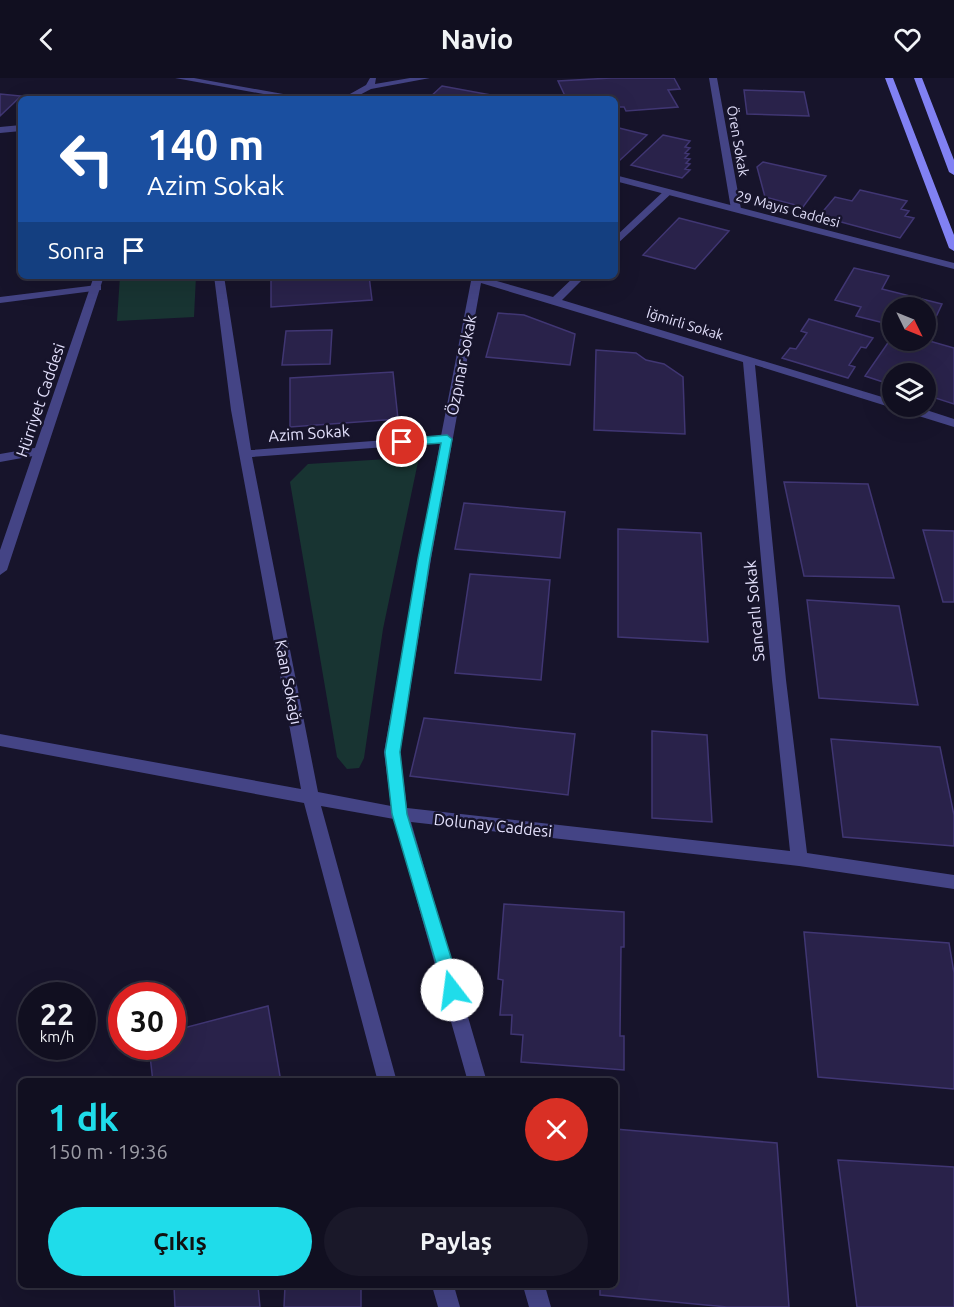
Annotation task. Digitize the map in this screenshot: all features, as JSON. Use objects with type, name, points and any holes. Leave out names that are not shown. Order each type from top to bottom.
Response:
[{"type":"main road","points":[[889,78],[954,248]]},
{"type":"main road","points":[[918,78],[954,172]]},
{"type":"street","points":[[179,78],[289,96]]},
{"type":"street","points":[[369,87],[375,78]]},
{"type":"street","points":[[351,96],[369,87],[426,78]]},
{"type":"street","name":"Ören Sokak","points":[[713,78],[736,209]]},
{"type":"street","points":[[0,130],[18,128]]},
{"type":"street","name":"29 Mayıs Caddesi","points":[[618,179],[954,266]]},
{"type":"street","points":[[618,240],[668,192]]},
{"type":"street","name":"Kaan Sokağı","points":[[219,279],[237,410],[311,799],[387,1078]]},
{"type":"street","name":"Özpınar Sokak","points":[[472,279],[447,439],[424,559],[392,752],[400,814],[477,1078]]},
{"type":"street","name":"İğmirli Sokak","points":[[476,279],[882,401]]},
{"type":"street","points":[[555,301],[578,279]]},
{"type":"street","points":[[0,300],[98,282]]},
{"type":"street","name":"Hürriyet Caddesi","points":[[0,570],[98,282]]},
{"type":"street","name":"Sancarlı Sokak","points":[[749,360],[777,668],[799,860]]},
{"type":"street","points":[[935,417],[954,423]]},
{"type":"street","name":"Azim Sokak","points":[[245,454],[447,439]]},
{"type":"street","points":[[0,458],[40,451]]},
{"type":"street","name":"Dolunay Caddesi","points":[[0,740],[400,814],[799,860],[954,882]]},
{"type":"street","points":[[444,1288],[449,1307]]},
{"type":"street","points":[[535,1288],[540,1307]]},
{"type":"green space","points":[[120,279],[196,279],[194,317],[117,321]]},
{"type":"green space","points":[[419,457],[383,629],[364,758],[359,768],[347,769],[337,757],[290,482],[308,464]]},
{"type":"building","points":[[674,78],[680,89],[668,90],[678,107],[626,111],[624,107],[618,107],[618,96],[565,96],[558,81]]},
{"type":"building","points":[[442,86],[497,96],[431,96]]},
{"type":"building","points":[[744,90],[804,92],[809,116],[747,114]]},
{"type":"building","points":[[0,94],[21,96],[18,96],[18,99],[0,116]]},
{"type":"building","points":[[618,128],[647,135],[619,161]]},
{"type":"building","points":[[663,135],[690,141],[685,147],[690,148],[685,153],[689,154],[685,158],[690,159],[686,163],[690,164],[685,169],[690,170],[682,178],[631,165]]},
{"type":"building","points":[[763,162],[826,176],[803,207],[765,197],[757,167]]},
{"type":"building","points":[[860,190],[907,201],[901,209],[909,211],[905,216],[914,218],[900,238],[819,216],[835,197],[852,201]]},
{"type":"building","points":[[679,218],[729,231],[695,269],[643,255]]},
{"type":"building","points":[[854,268],[889,276],[882,289],[914,297],[882,297],[882,322],[856,316],[861,307],[835,300]]},
{"type":"building","points":[[271,279],[369,279],[372,300],[271,307]]},
{"type":"building","points":[[936,302],[942,304],[936,317]]},
{"type":"building","points":[[498,313],[524,315],[575,334],[570,365],[486,357]]},
{"type":"building","points":[[809,319],[873,338],[866,348],[861,347],[849,365],[855,367],[848,378],[782,358],[790,348],[796,349],[807,333],[801,331]]},
{"type":"building","points":[[332,330],[330,364],[282,365],[286,331]]},
{"type":"building","points":[[936,343],[954,348],[954,404],[936,398],[936,363],[882,363],[882,382],[865,376],[882,351],[936,351]]},
{"type":"building","points":[[596,350],[636,353],[646,360],[664,364],[683,377],[685,434],[594,430]]},
{"type":"building","points":[[393,372],[398,419],[290,427],[290,378]]},
{"type":"building","points":[[784,482],[868,484],[894,578],[804,576]]},
{"type":"building","points":[[464,503],[565,512],[560,558],[455,549]]},
{"type":"building","points":[[618,529],[701,533],[708,642],[618,637]]},
{"type":"building","points":[[923,530],[954,531],[954,602],[943,602]]},
{"type":"building","points":[[470,574],[550,580],[541,680],[455,673]]},
{"type":"building","points":[[807,600],[899,606],[918,705],[819,698]]},
{"type":"building","points":[[424,718],[575,734],[568,795],[410,776]]},
{"type":"building","points":[[652,731],[707,735],[712,822],[652,818]]},
{"type":"building","points":[[831,739],[940,747],[954,815],[954,846],[843,837]]},
{"type":"building","points":[[504,904],[624,912],[624,947],[621,947],[620,1036],[624,1036],[624,1070],[521,1062],[523,1035],[511,1034],[512,1015],[500,1015],[503,980],[498,979]]},
{"type":"building","points":[[804,932],[949,943],[954,973],[954,1089],[818,1077]]},
{"type":"building","points":[[268,1006],[280,1078],[153,1078],[150,1060],[186,1060],[186,1027]]},
{"type":"building","points":[[618,1129],[777,1143],[789,1307],[727,1307],[600,1295],[600,1288],[618,1288]]},
{"type":"building","points":[[838,1160],[954,1167],[954,1307],[857,1307]]},
{"type":"building","points":[[174,1288],[258,1288],[260,1307],[175,1307]]},
{"type":"building","points":[[285,1288],[361,1288],[361,1307],[284,1307]]},
{"type":"route","points":[[402,442],[447,439],[424,559],[392,752],[400,814],[452,990]]}]
